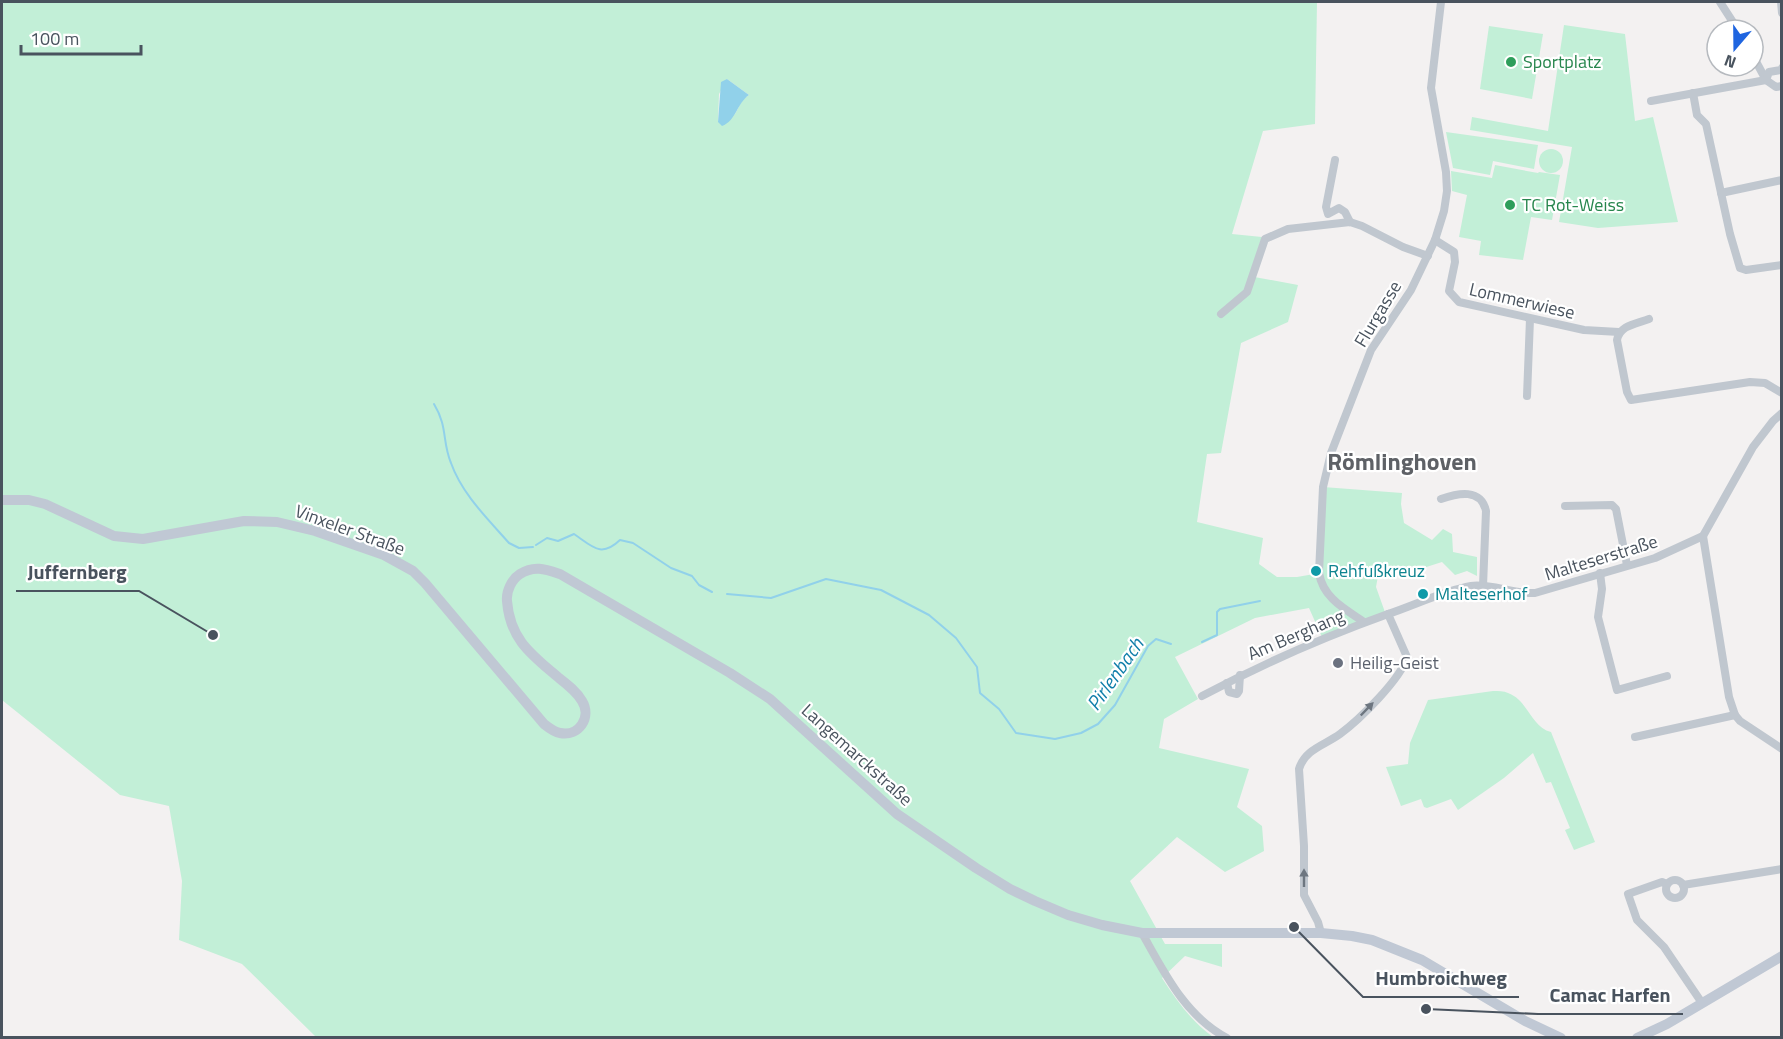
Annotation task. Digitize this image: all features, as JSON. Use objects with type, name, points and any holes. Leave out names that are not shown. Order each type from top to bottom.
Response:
[{"type":"main road","name":"Vinxeler Straße","points":[[2,500],[29,500],[45,504],[114,536],[143,539],[244,521],[295,525],[399,562],[413,571],[435,594]]},
{"type":"main road","name":"Langemarckstraße","points":[[435,594],[544,724],[559,733],[567,734],[580,728],[585,721],[586,712],[584,703],[576,692],[530,654],[511,625],[507,597],[511,583],[528,569],[542,568],[560,574],[730,673],[770,699],[897,814],[1010,889],[1068,915],[1142,933],[1321,933],[1352,936],[1407,952],[1526,1021],[1561,1038]]},
{"type":"main road","points":[[1636,1038],[1667,1024],[1782,956]]},
{"type":"street","name":"Flurgasse","points":[[1364,622],[1333,601],[1321,582],[1319,573],[1323,487],[1326,469],[1371,350],[1411,290],[1435,240],[1444,211],[1448,191],[1431,88],[1441,2]]},
{"type":"street","points":[[1720,2],[1730,18]]},
{"type":"street","points":[[1781,2],[1782,13]]},
{"type":"street","points":[[1766,80],[1769,72],[1782,68]]},
{"type":"street","points":[[1651,101],[1766,80],[1776,87],[1782,86]]},
{"type":"street","points":[[1693,93],[1697,115],[1706,124],[1740,268],[1746,270],[1782,265]]},
{"type":"street","points":[[1332,223],[1326,207],[1335,160]]},
{"type":"street","points":[[1721,193],[1782,180]]},
{"type":"street","points":[[1328,214],[1339,208],[1345,212],[1350,222]]},
{"type":"street","points":[[1221,314],[1247,292],[1265,239],[1288,229],[1350,222],[1428,256]]},
{"type":"street","name":"Lommerwiese","points":[[1435,240],[1454,252],[1455,262],[1449,291],[1460,302],[1584,330],[1619,332],[1649,319]]},
{"type":"street","points":[[1527,396],[1530,319]]},
{"type":"street","points":[[1619,332],[1617,340],[1621,363],[1631,400],[1750,382],[1765,384],[1782,393]]},
{"type":"street","points":[[1782,413],[1753,447],[1703,536],[1729,697],[1735,715],[1746,727],[1782,749]]},
{"type":"street","points":[[1441,499],[1458,493],[1477,497],[1484,502],[1486,511],[1483,586]]},
{"type":"street","points":[[1565,506],[1612,505],[1616,509],[1627,565]]},
{"type":"street","name":"Malteserstraße","points":[[1364,622],[1471,586],[1483,586],[1519,594],[1535,593],[1655,558],[1703,536]]},
{"type":"street","points":[[1600,573],[1602,589],[1598,617],[1617,690],[1667,675]]},
{"type":"street","points":[[1321,933],[1304,895],[1304,846],[1299,769],[1301,761],[1308,752],[1339,734],[1361,716],[1405,664],[1407,657],[1388,614]]},
{"type":"street","name":"Am Berghang","points":[[1203,696],[1240,675],[1364,622]]},
{"type":"street","name":"Am Berghang","points":[[1227,683],[1229,692],[1237,694],[1240,675]]},
{"type":"street","points":[[1635,736],[1735,715]]},
{"type":"street","points":[[1702,1003],[1668,952],[1637,920],[1628,894],[1662,882],[1667,884],[1675,880],[1683,885],[1782,869]]},
{"type":"street","points":[[1667,884],[1666,892],[1672,898],[1683,893],[1683,885]]},
{"type":"street","points":[[1142,933],[1166,975],[1191,1011],[1227,1038]]},
{"type":"green space","points":[[2,2],[1317,2],[1315,124],[1263,131],[1232,234],[1262,237],[1249,276],[1298,285],[1288,322],[1241,343],[1221,453],[1207,454],[1197,522],[1263,538],[1259,564],[1277,577],[1297,577],[1320,573],[1323,487],[1402,493],[1404,523],[1432,540],[1443,529],[1452,534],[1453,552],[1477,557],[1477,576],[1467,571],[1455,575],[1442,562],[1420,569],[1378,576],[1376,587],[1386,615],[1322,637],[1309,608],[1255,618],[1175,657],[1198,699],[1164,719],[1159,748],[1249,769],[1237,807],[1262,826],[1264,851],[1225,872],[1177,837],[1130,881],[1165,944],[1222,944],[1222,967],[1185,956],[1162,978],[1185,1010],[1213,1037],[316,1037],[242,964],[179,940],[182,881],[169,806],[120,795],[2,700]],"holes":[[[727,79],[749,95],[743,99],[735,114],[718,122],[719,94]]]},
{"type":"green space","points":[[1564,25],[1625,34],[1635,121],[1653,117],[1678,222],[1598,228],[1559,222],[1572,147],[1470,130],[1472,117],[1548,131]]},
{"type":"green space","name":"Sportplatz","points":[[1489,26],[1543,34],[1532,99],[1480,89]]},
{"type":"green space","points":[[1446,132],[1538,145],[1534,169],[1493,161],[1490,175],[1453,168]]},
{"type":"green space","points":[[1551,149],[1556,150],[1562,156],[1562,166],[1556,172],[1551,173],[1546,172],[1540,166],[1539,161],[1540,156],[1546,150]]},
{"type":"green space","name":"TC Rot-Weiss","points":[[1495,165],[1560,175],[1552,220],[1531,217],[1523,260],[1479,255],[1481,241],[1459,237],[1467,195],[1452,191],[1451,171],[1492,178]]},
{"type":"green space","points":[[1493,691],[1515,696],[1539,725],[1551,732],[1595,842],[1574,850],[1565,830],[1570,828],[1551,782],[1546,783],[1533,753],[1504,778],[1458,810],[1451,799],[1427,808],[1424,807],[1421,799],[1401,806],[1386,767],[1408,764],[1410,743],[1428,700]]},
{"type":"water","points":[[727,79],[749,95],[727,124],[722,126],[718,122],[721,82]]},
{"type":"waterway","name":"Pirlenbach","points":[[434,404],[441,420],[451,463],[468,495],[509,543],[519,548],[533,547]]},
{"type":"waterway","name":"Pirlenbach","points":[[536,545],[547,538],[558,541],[574,534],[597,549],[607,548],[620,540],[633,543],[671,568],[692,576],[699,585],[712,592]]},
{"type":"waterway","name":"Pirlenbach","points":[[727,594],[771,598],[826,579],[881,590],[929,615],[956,638],[977,667],[980,693],[999,709],[1016,733],[1055,739],[1081,733],[1098,724],[1115,705],[1148,646],[1156,639],[1171,644]]},
{"type":"waterway","name":"Pirlenbach","points":[[1202,642],[1217,635],[1217,612],[1220,609],[1260,601]]},
{"type":"place","name":"Sportplatz","points":[[1511,62]]},
{"type":"place","name":"TC Rot-Weiss","points":[[1510,205]]},
{"type":"place","name":"Rehfußkreuz","points":[[1316,571]]},
{"type":"place","name":"Malteserhof","points":[[1423,594]]},
{"type":"place","name":"Juffernberg","points":[[213,635]]},
{"type":"place","name":"Heilig-Geist","points":[[1338,663]]},
{"type":"place","name":"Humbroichweg","points":[[1294,927]]},
{"type":"place","name":"Camac Harfen","points":[[1426,1009]]},
{"type":"district","name":"Römlinghoven","points":[[1402,462]]}]
